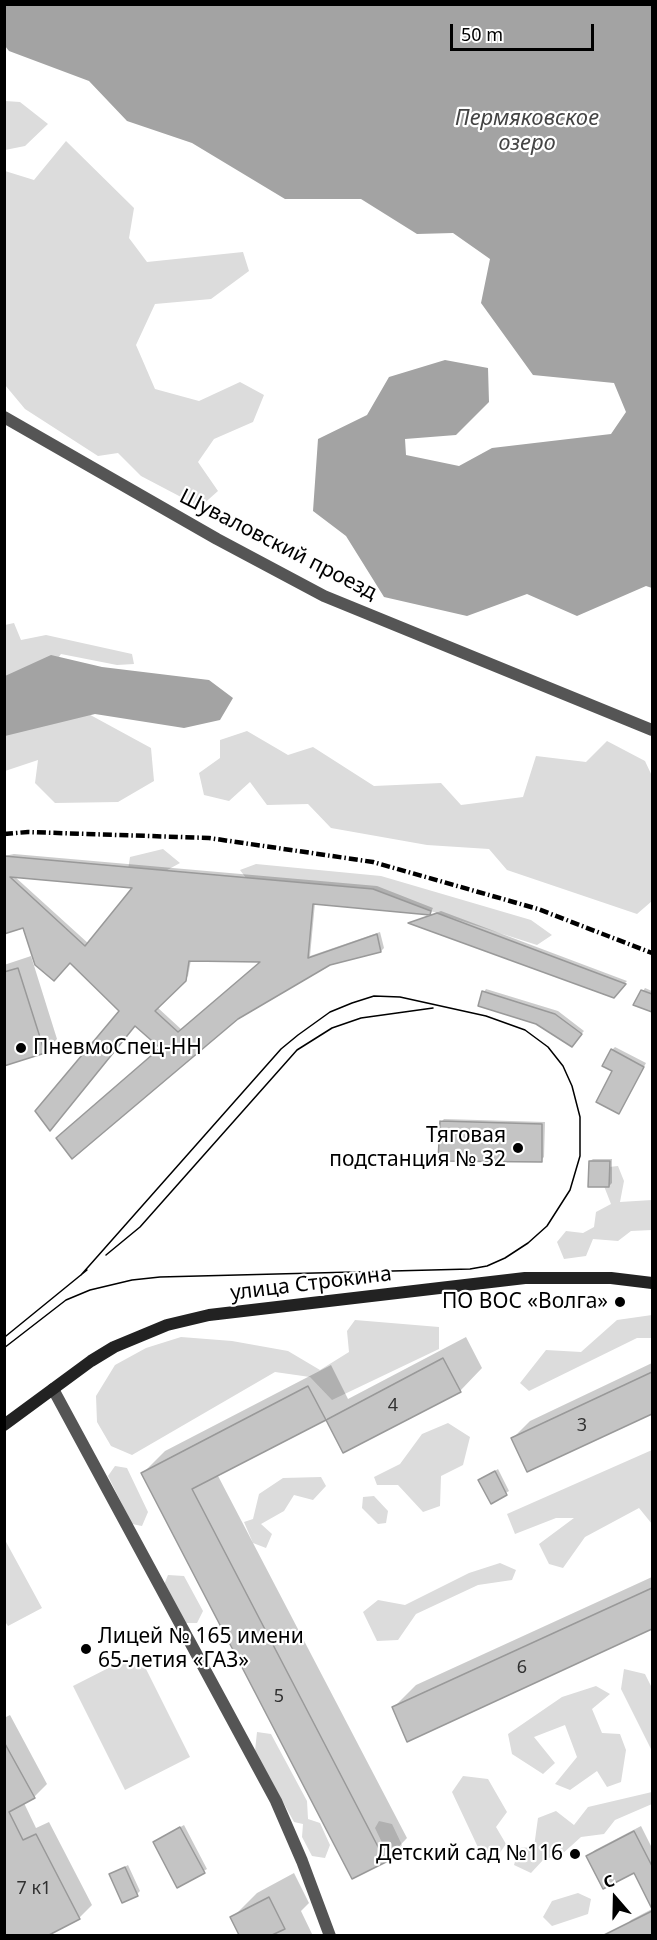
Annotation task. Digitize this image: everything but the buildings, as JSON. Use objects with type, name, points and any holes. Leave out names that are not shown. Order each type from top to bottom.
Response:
[{"type":"street","name":"Шуваловский проезд","points":[[4,417],[218,539],[324,596],[652,730]]},
{"type":"street","name":"улица Строкина","points":[[4,1425],[114,1347],[167,1325],[209,1315],[525,1278],[611,1278],[652,1283]]},
{"type":"street","points":[[53,1389],[276,1802],[302,1861],[330,1935]]},
{"type":"shaded area","points":[[5,101],[20,102],[48,124],[25,146],[5,150]]},
{"type":"shaded area","points":[[66,141],[134,208],[129,238],[147,262],[243,252],[249,271],[211,299],[155,304],[136,345],[155,389],[199,401],[240,382],[264,395],[253,422],[214,439],[198,462],[218,491],[200,507],[141,476],[118,453],[98,456],[25,409],[5,385],[5,171],[34,180]]},
{"type":"shaded area","points":[[14,623],[21,640],[46,635],[132,654],[134,664],[117,665],[61,654],[35,691],[5,697],[5,625]]},
{"type":"shaded area","points":[[72,705],[151,748],[154,781],[118,802],[55,803],[35,783],[38,760],[5,771],[5,715]]},
{"type":"shaded area","points":[[247,731],[288,755],[313,747],[374,786],[441,783],[461,805],[523,797],[536,756],[586,762],[607,741],[645,761],[652,776],[652,901],[637,914],[507,870],[489,849],[427,845],[331,828],[308,804],[267,805],[250,782],[229,801],[204,795],[199,773],[220,758],[220,740]]},
{"type":"shaded area","points":[[163,849],[180,863],[160,874],[128,870],[130,857]]},
{"type":"shaded area","points":[[256,864],[381,876],[531,920],[552,935],[537,945],[371,892],[249,882],[240,870]]},
{"type":"shaded area","points":[[618,1166],[624,1181],[620,1202],[652,1200],[652,1230],[631,1231],[618,1241],[593,1239],[586,1256],[564,1259],[557,1242],[566,1231],[583,1233],[594,1227],[596,1212],[611,1204],[602,1181],[609,1167]]},
{"type":"shaded area","points":[[652,1315],[652,1338],[637,1338],[529,1391],[520,1383],[546,1350],[581,1352],[617,1320]]},
{"type":"shaded area","points":[[355,1320],[439,1327],[439,1349],[332,1400],[310,1377],[275,1372],[132,1455],[111,1446],[97,1422],[96,1396],[115,1365],[146,1348],[181,1337],[232,1341],[288,1351],[320,1370],[349,1352],[347,1331]]},
{"type":"shaded area","points":[[448,1423],[470,1437],[463,1465],[441,1476],[440,1506],[423,1512],[398,1485],[377,1485],[374,1477],[400,1464],[422,1434]]},
{"type":"shaded area","points":[[652,1450],[652,1524],[639,1508],[585,1537],[563,1568],[549,1564],[539,1544],[574,1518],[556,1518],[515,1534],[507,1514]]},
{"type":"shaded area","points":[[115,1466],[127,1468],[148,1512],[142,1526],[132,1524],[108,1476]]},
{"type":"shaded area","points":[[321,1477],[326,1486],[313,1500],[294,1495],[284,1511],[261,1524],[272,1534],[266,1548],[253,1543],[244,1522],[253,1519],[259,1494],[283,1478]]},
{"type":"shaded area","points":[[374,1496],[388,1511],[386,1523],[378,1524],[362,1508],[363,1497]]},
{"type":"shaded area","points":[[5,1540],[42,1608],[8,1626],[4,1620]]},
{"type":"shaded area","points":[[500,1563],[516,1570],[512,1580],[478,1585],[416,1614],[398,1640],[377,1641],[363,1612],[378,1600],[405,1605],[469,1573]]},
{"type":"shaded area","points":[[168,1575],[184,1576],[203,1611],[197,1623],[185,1623],[163,1587]]},
{"type":"shaded area","points":[[138,1653],[190,1757],[125,1790],[73,1686]]},
{"type":"shaded area","points":[[624,1669],[645,1674],[652,1688],[652,1751],[621,1689]]},
{"type":"shaded area","points":[[596,1686],[610,1694],[592,1709],[602,1733],[620,1734],[626,1750],[621,1782],[607,1787],[597,1771],[570,1790],[555,1784],[577,1757],[565,1725],[534,1737],[555,1763],[543,1774],[512,1754],[508,1734],[562,1697]]},
{"type":"shaded area","points":[[257,1732],[271,1734],[307,1801],[308,1819],[320,1823],[330,1845],[325,1858],[312,1856],[302,1837],[303,1824],[294,1822],[255,1751]]},
{"type":"shaded area","points":[[463,1776],[488,1779],[507,1812],[496,1827],[506,1844],[494,1861],[483,1858],[452,1792]]},
{"type":"shaded area","points":[[652,1792],[652,1804],[615,1820],[604,1834],[581,1837],[561,1855],[544,1859],[531,1873],[514,1865],[519,1848],[534,1847],[538,1818],[556,1811],[574,1825],[588,1807]]},
{"type":"shaded area","points":[[379,1821],[392,1824],[402,1845],[397,1854],[387,1853],[375,1828]]},
{"type":"shaded area","points":[[578,1893],[591,1899],[588,1914],[552,1926],[543,1917],[552,1901]]},
{"type":"water","name":"Пермяковское озеро","points":[[4,5],[652,5],[652,588],[646,586],[577,616],[527,594],[467,616],[384,597],[346,536],[313,511],[318,439],[367,415],[389,377],[445,360],[488,368],[489,402],[456,435],[405,439],[406,455],[459,466],[492,448],[611,434],[626,412],[614,383],[533,375],[481,303],[490,259],[453,233],[417,234],[361,199],[285,199],[192,143],[127,121],[89,81],[9,51],[5,46]]},
{"type":"water","points":[[51,655],[102,667],[209,680],[233,698],[220,720],[184,728],[95,714],[5,736],[5,676]]},
{"type":"tram line","points":[[4,1348],[66,1300],[90,1290],[132,1280],[160,1277],[470,1269],[487,1266],[505,1258],[528,1243],[547,1226],[570,1190],[580,1156],[580,1117],[572,1086],[563,1066],[548,1047],[525,1030],[486,1016],[400,997],[374,996],[352,1003],[330,1012],[281,1049],[81,1275]]},
{"type":"tram line","points":[[106,1255],[140,1227],[297,1050],[332,1028],[361,1018],[433,1008]]},
{"type":"tram line","points":[[6,1336],[87,1270]]},
{"type":"railway","points":[[4,834],[28,832],[209,838],[373,862],[538,909],[652,953]]},
{"type":"place","name":"ПневмоСпец-НН","points":[[21,1048]]},
{"type":"place","name":"Тяговая подстанция № 32","points":[[518,1148]]},
{"type":"place","name":"ПО ВОС «Волга»","points":[[620,1302]]},
{"type":"place","name":"Лицей № 165 имени 65-летия «ГАЗ»","points":[[86,1649]]},
{"type":"place","name":"Детский сад №116","points":[[575,1854]]}]
